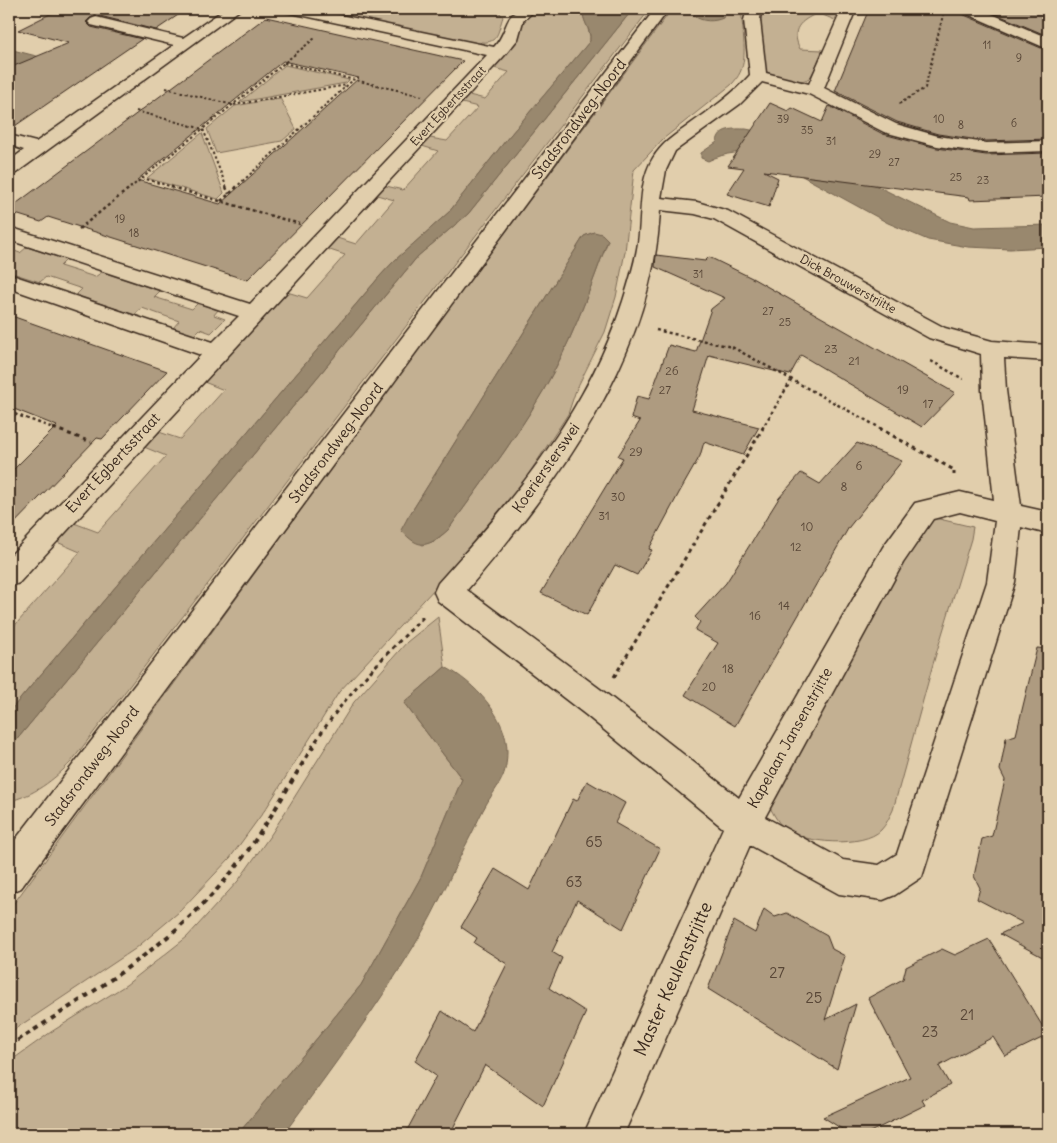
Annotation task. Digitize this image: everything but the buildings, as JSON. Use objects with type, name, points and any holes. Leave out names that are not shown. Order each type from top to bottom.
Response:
[{"type":"street","points":[[9,169],[234,9]]},
{"type":"street","name":"Evert Egbertsstraat","points":[[292,9],[498,53]]},
{"type":"street","name":"Stadsrondweg-Noord","points":[[9,876],[662,9]]},
{"type":"street","points":[[754,9],[752,20],[758,76],[815,90],[890,128],[947,143],[986,148],[1048,146]]},
{"type":"street","points":[[815,90],[849,9]]},
{"type":"street","points":[[968,9],[1048,44]]},
{"type":"street","points":[[498,53],[510,40],[514,24],[521,10]]},
{"type":"street","points":[[96,22],[186,43]]},
{"type":"street","name":"Evert Egbertsstraat","points":[[9,575],[498,53]]},
{"type":"street","name":"Koeriersterswei","points":[[448,592],[496,538],[533,489],[575,428],[612,360],[642,274],[648,244],[656,170],[666,150],[746,91],[758,76]]},
{"type":"street","points":[[9,140],[38,148]]},
{"type":"street","name":"Dick Brouwerstrjitte","points":[[652,204],[698,208],[721,215],[937,333],[992,349],[1048,353]]},
{"type":"street","points":[[9,233],[254,312]]},
{"type":"street","points":[[9,281],[217,352]]},
{"type":"street","name":"Kapelaan Jansenstrjitte","points":[[992,349],[994,390],[1009,513],[1001,582],[910,865],[884,883],[839,877],[742,823],[894,554],[924,511],[960,502],[1009,513]]},
{"type":"street","points":[[1009,513],[1048,523]]},
{"type":"street","points":[[448,592],[597,705],[742,823]]},
{"type":"street","name":"Master Keulenstrjitte","points":[[604,1134],[742,823]]},
{"type":"path","points":[[872,119],[926,88],[945,9]]},
{"type":"path","points":[[55,248],[338,19]]},
{"type":"path","points":[[283,63],[451,103]]},
{"type":"path","points":[[220,201],[353,80]]},
{"type":"path","points":[[159,86],[233,105],[347,85]]},
{"type":"path","points":[[128,109],[203,129]]},
{"type":"path","points":[[203,129],[229,194]]},
{"type":"path","points":[[142,178],[330,233]]},
{"type":"path","points":[[626,323],[732,347],[792,379],[954,470],[960,502]]},
{"type":"path","points":[[597,705],[792,379]]},
{"type":"path","points":[[9,412],[122,454]]},
{"type":"path","points":[[9,1046],[140,959],[194,912],[220,886],[257,840],[346,697],[448,592]]},
{"type":"shaded area","points":[[311,9],[482,9],[500,13],[503,17],[495,38],[491,41],[481,42],[478,45]]},
{"type":"shaded area","points":[[570,9],[584,9],[583,13],[590,41],[506,140],[449,212],[380,276],[9,712],[9,632],[80,552],[57,542],[74,523],[98,532],[166,456],[144,447],[159,432],[180,439],[224,390],[204,382],[287,292],[307,298],[345,255],[327,249],[337,238],[356,244],[394,200],[377,195],[386,186],[403,190],[438,151],[422,146],[430,138],[447,141],[478,107],[462,103],[469,95],[485,99],[509,72],[494,68],[516,43],[522,23],[532,12],[567,13]]},
{"type":"shaded area","points":[[584,9],[633,9],[468,214],[418,256],[9,749],[9,712],[380,276],[449,212],[506,140],[590,41],[583,13]]},
{"type":"shaded area","points":[[633,9],[650,9],[71,762],[43,786],[18,799],[9,801],[9,749],[418,256],[468,214]]},
{"type":"shaded area","points":[[672,9],[694,9],[694,13],[726,13],[728,9],[743,9],[744,59],[743,66],[736,79],[663,139],[634,170],[625,252],[616,297],[605,332],[576,390],[568,414],[528,475],[488,529],[339,692],[267,807],[230,858],[179,912],[135,949],[9,1033],[9,910],[400,374]],"holes":[[[594,232],[608,240],[569,339],[543,392],[504,452],[448,530],[435,541],[422,545],[407,519],[584,236]]]},
{"type":"shaded area","points":[[694,9],[728,9],[723,18],[708,21],[694,16]]},
{"type":"shaded area","points":[[760,9],[840,9],[835,20],[818,13],[806,19],[798,27],[796,36],[800,49],[823,50],[813,73],[807,79],[794,81],[762,69]]},
{"type":"shaded area","points":[[9,49],[44,58],[9,78]]},
{"type":"shaded area","points":[[285,65],[349,80],[346,83],[240,102]]},
{"type":"shaded area","points":[[280,98],[296,129],[282,141],[216,153],[207,129],[235,106]]},
{"type":"shaded area","points":[[746,129],[771,134],[950,222],[974,227],[1048,225],[1048,247],[1010,249],[968,247],[928,240],[888,223],[762,154],[734,153],[708,161],[701,158],[701,153],[717,142],[718,137],[724,131]]},
{"type":"shaded area","points":[[202,133],[224,193],[218,199],[147,178]]},
{"type":"shaded area","points":[[594,232],[602,234],[608,240],[577,323],[543,392],[504,452],[448,530],[429,543],[419,544],[401,530],[407,519],[584,236]]},
{"type":"shaded area","points":[[27,247],[66,260],[60,266],[95,277],[102,272],[160,291],[154,297],[192,309],[198,303],[218,310],[214,315],[225,319],[211,333],[200,329],[194,335],[173,328],[179,321],[142,308],[134,315],[76,295],[82,289],[46,277],[40,282],[9,272],[9,249],[20,253]]},
{"type":"shaded area","points":[[931,517],[973,527],[893,810],[881,830],[873,836],[861,840],[833,842],[804,838],[784,828],[767,802],[925,524]]},
{"type":"shaded area","points":[[438,617],[445,667],[404,703],[462,779],[421,877],[361,985],[238,1134],[9,1134],[9,1062],[51,1032],[126,985],[187,937],[238,881],[272,833],[354,702],[407,642]]},
{"type":"shaded area","points":[[445,667],[477,691],[495,713],[506,738],[507,760],[502,779],[483,810],[425,928],[371,1013],[285,1134],[238,1134],[361,985],[421,877],[462,779],[404,703]]}]
